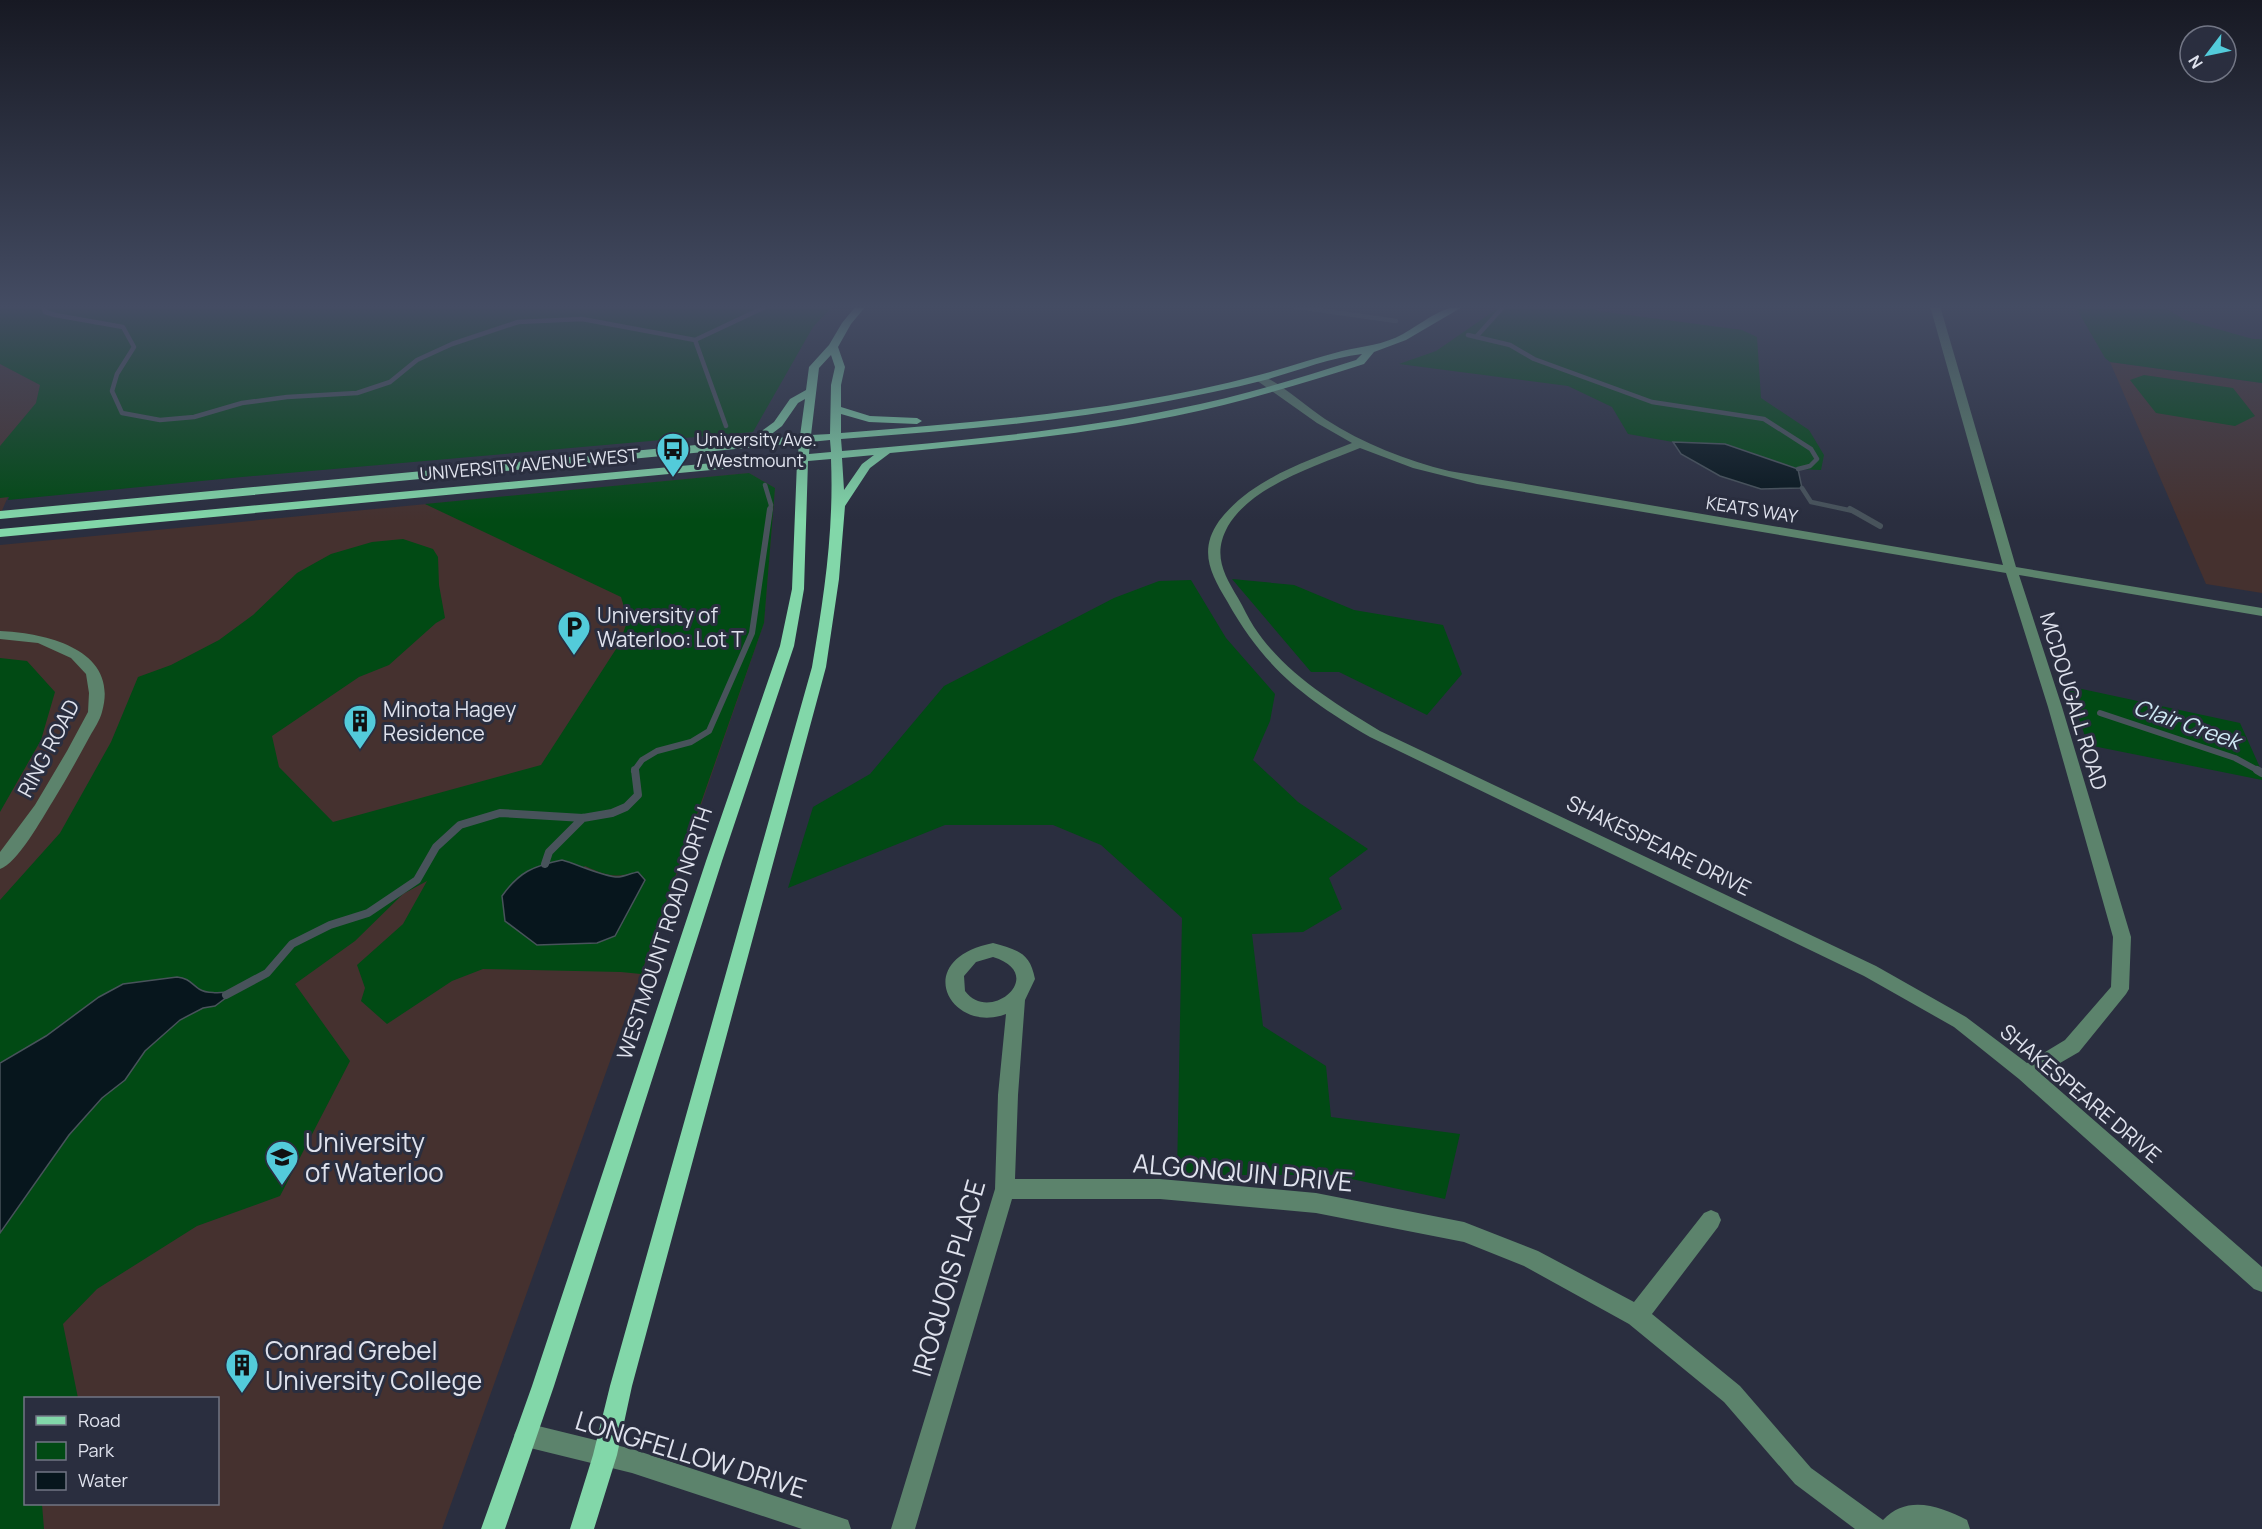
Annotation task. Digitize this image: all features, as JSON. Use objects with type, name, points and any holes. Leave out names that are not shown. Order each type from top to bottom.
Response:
[{"type":"main road","name":"WESTMOUNT ROAD NORTH","points":[[493,1529],[787,646],[798,589],[804,448],[812,377]]},
{"type":"main road","points":[[582,1529],[605,1455],[621,1386],[819,667],[832,579],[839,506],[835,437],[838,377]]},
{"type":"main road","name":"UNIVERSITY AVENUE WEST","points":[[0,515],[751,443],[804,448],[836,454],[888,449],[1100,426],[1203,407],[1309,377]]},
{"type":"main road","name":"UNIVERSITY AVENUE WEST","points":[[0,533],[804,448],[835,437],[961,425],[1126,405],[1260,378]]},
{"type":"main road","points":[[751,443],[778,424],[794,400],[810,392]]},
{"type":"main road","points":[[837,409],[869,419],[961,425]]},
{"type":"main road","points":[[839,506],[866,466],[888,449]]},
{"type":"street","name":"MCDOUGALL ROAD","points":[[1956,377],[2122,937],[2120,989],[2072,1046],[2026,1073]]},
{"type":"street","name":"KEATS WAY","points":[[1260,378],[1316,418],[1360,444],[1406,463],[1477,481],[2262,612]]},
{"type":"street","name":"SHAKESPEARE DRIVE","points":[[1360,444],[1262,487],[1223,525],[1215,547],[1215,570],[1250,631],[1301,685],[1334,710],[1375,735],[1870,971],[1960,1022],[2026,1073],[2262,1281]]},
{"type":"street","name":"RING ROAD","points":[[0,635],[27,637],[66,648],[92,673],[96,685],[95,712],[76,748],[38,813],[0,863]]},
{"type":"street","name":"IROQUOIS PLACE","points":[[903,1529],[1005,1189],[1008,1095],[1016,1000]]},
{"type":"street","name":"ALGONQUIN DRIVE","points":[[1005,1189],[1160,1189],[1316,1203],[1464,1232],[1531,1257],[1637,1316],[1732,1394],[1803,1476],[1875,1529]]},
{"type":"street","points":[[1637,1316],[1712,1220]]},
{"type":"street","name":"LONGFELLOW DRIVE","points":[[526,1434],[642,1464],[839,1529]]},
{"type":"street","points":[[1892,1529],[1896,1522],[1915,1515],[1937,1518],[1958,1529]]},
{"type":"shaded area","points":[[0,377],[44,377],[58,383],[0,515]]},
{"type":"shaded area","points":[[2117,377],[2221,377],[2262,383],[2262,593],[2206,584]]},
{"type":"shaded area","name":"University of Waterloo","points":[[749,473],[775,488],[764,623],[679,869],[442,1529],[0,1529],[0,545]]},
{"type":"green space","points":[[25,377],[784,377],[753,432],[8,500],[9,497],[0,498],[0,446],[36,403],[40,385]]},
{"type":"green space","points":[[1502,377],[1760,377],[1761,398],[1809,430],[1824,455],[1821,470],[1798,469],[1725,444],[1673,442],[1628,434],[1612,407],[1568,386]]},
{"type":"green space","points":[[2137,377],[2160,377],[2233,388],[2255,416],[2235,426],[2156,413],[2130,380]]},
{"type":"green space","points":[[2221,377],[2262,377],[2262,383]]},
{"type":"green space","points":[[749,473],[775,488],[764,623],[641,974],[483,969],[452,981],[387,1024],[361,1001],[365,988],[357,965],[403,924],[427,881],[403,894],[355,941],[295,984],[350,1061],[280,1196],[197,1226],[97,1289],[63,1324],[78,1397],[24,1397],[24,1505],[42,1505],[44,1529],[0,1529],[0,1233],[69,1135],[102,1098],[125,1080],[145,1051],[180,1020],[204,1008],[215,1006],[233,992],[206,992],[177,977],[123,984],[99,997],[46,1036],[0,1063],[0,900],[60,833],[111,742],[138,677],[171,665],[219,640],[253,615],[297,573],[331,554],[372,542],[403,539],[433,549],[438,557],[439,585],[445,618],[436,623],[389,665],[359,677],[272,736],[279,767],[333,822],[541,765],[618,646],[628,620],[621,597],[425,504]],"holes":[[[585,866],[605,874],[623,875],[638,872],[645,880],[615,936],[597,943],[537,945],[505,921]]]},
{"type":"green space","points":[[1232,579],[1294,585],[1354,610],[1443,625],[1462,674],[1427,715],[1339,672],[1311,672]]},
{"type":"green space","points":[[1191,580],[1226,638],[1275,694],[1270,721],[1253,760],[1298,802],[1368,849],[1329,878],[1342,909],[1303,932],[1252,934],[1263,1026],[1326,1066],[1331,1117],[1460,1134],[1445,1199],[1333,1175],[1177,1175],[1182,918],[1101,845],[1053,825],[945,825],[788,888],[813,807],[870,774],[944,686],[1114,598],[1159,581]]},
{"type":"green space","points":[[0,658],[27,661],[55,692],[41,740],[0,812]]},
{"type":"green space","points":[[2068,686],[2240,723],[2262,772],[2262,780],[2088,745]]},
{"type":"water","points":[[1673,442],[1725,444],[1798,469],[1802,488],[1761,489],[1720,476],[1681,454]]},
{"type":"water","points":[[562,860],[613,877],[638,872],[645,880],[615,936],[597,943],[537,945],[505,921],[502,896],[514,881],[528,871]]},
{"type":"water","points":[[177,977],[207,992],[235,991],[215,1006],[203,1008],[180,1020],[145,1051],[125,1080],[102,1098],[69,1135],[0,1233],[0,1063],[46,1036],[99,997],[123,984]]},
{"type":"waterway","points":[[116,377],[112,391],[122,413],[160,420],[194,417],[242,403],[287,397],[357,393],[390,382],[396,377]]},
{"type":"waterway","points":[[708,377],[726,426]]},
{"type":"waterway","name":"Clair Creek","points":[[1584,377],[1652,402],[1764,419],[1811,449],[1817,459],[1810,466],[1798,469]]},
{"type":"waterway","points":[[765,485],[771,505],[770,511]]},
{"type":"waterway","name":"Clair Creek","points":[[1802,488],[1811,502],[1853,511]]},
{"type":"waterway","points":[[634,771],[642,760],[657,751],[691,742],[709,731],[752,633],[770,509]]},
{"type":"waterway","name":"Clair Creek","points":[[1850,509],[1880,526]]},
{"type":"waterway","name":"Clair Creek","points":[[2100,713],[2235,758],[2259,771]]},
{"type":"waterway","points":[[583,818],[612,813],[626,807],[638,795],[635,770]]},
{"type":"waterway","name":"Clair Creek","points":[[2257,770],[2262,773]]},
{"type":"waterway","points":[[226,995],[267,973],[292,944],[330,925],[368,913],[417,880],[436,847],[460,825],[500,813],[583,818]]},
{"type":"waterway","points":[[545,864],[549,852],[583,818]]},
{"type":"place","name":"University Ave. / Westmount","points":[[673,478]]},
{"type":"place","name":"University of Waterloo: Lot T","points":[[574,656]]},
{"type":"place","name":"Minota Hagey Residence","points":[[360,750]]},
{"type":"place","name":"University of Waterloo","points":[[282,1186]]},
{"type":"place","name":"Conrad Grebel University College","points":[[242,1394]]}]
